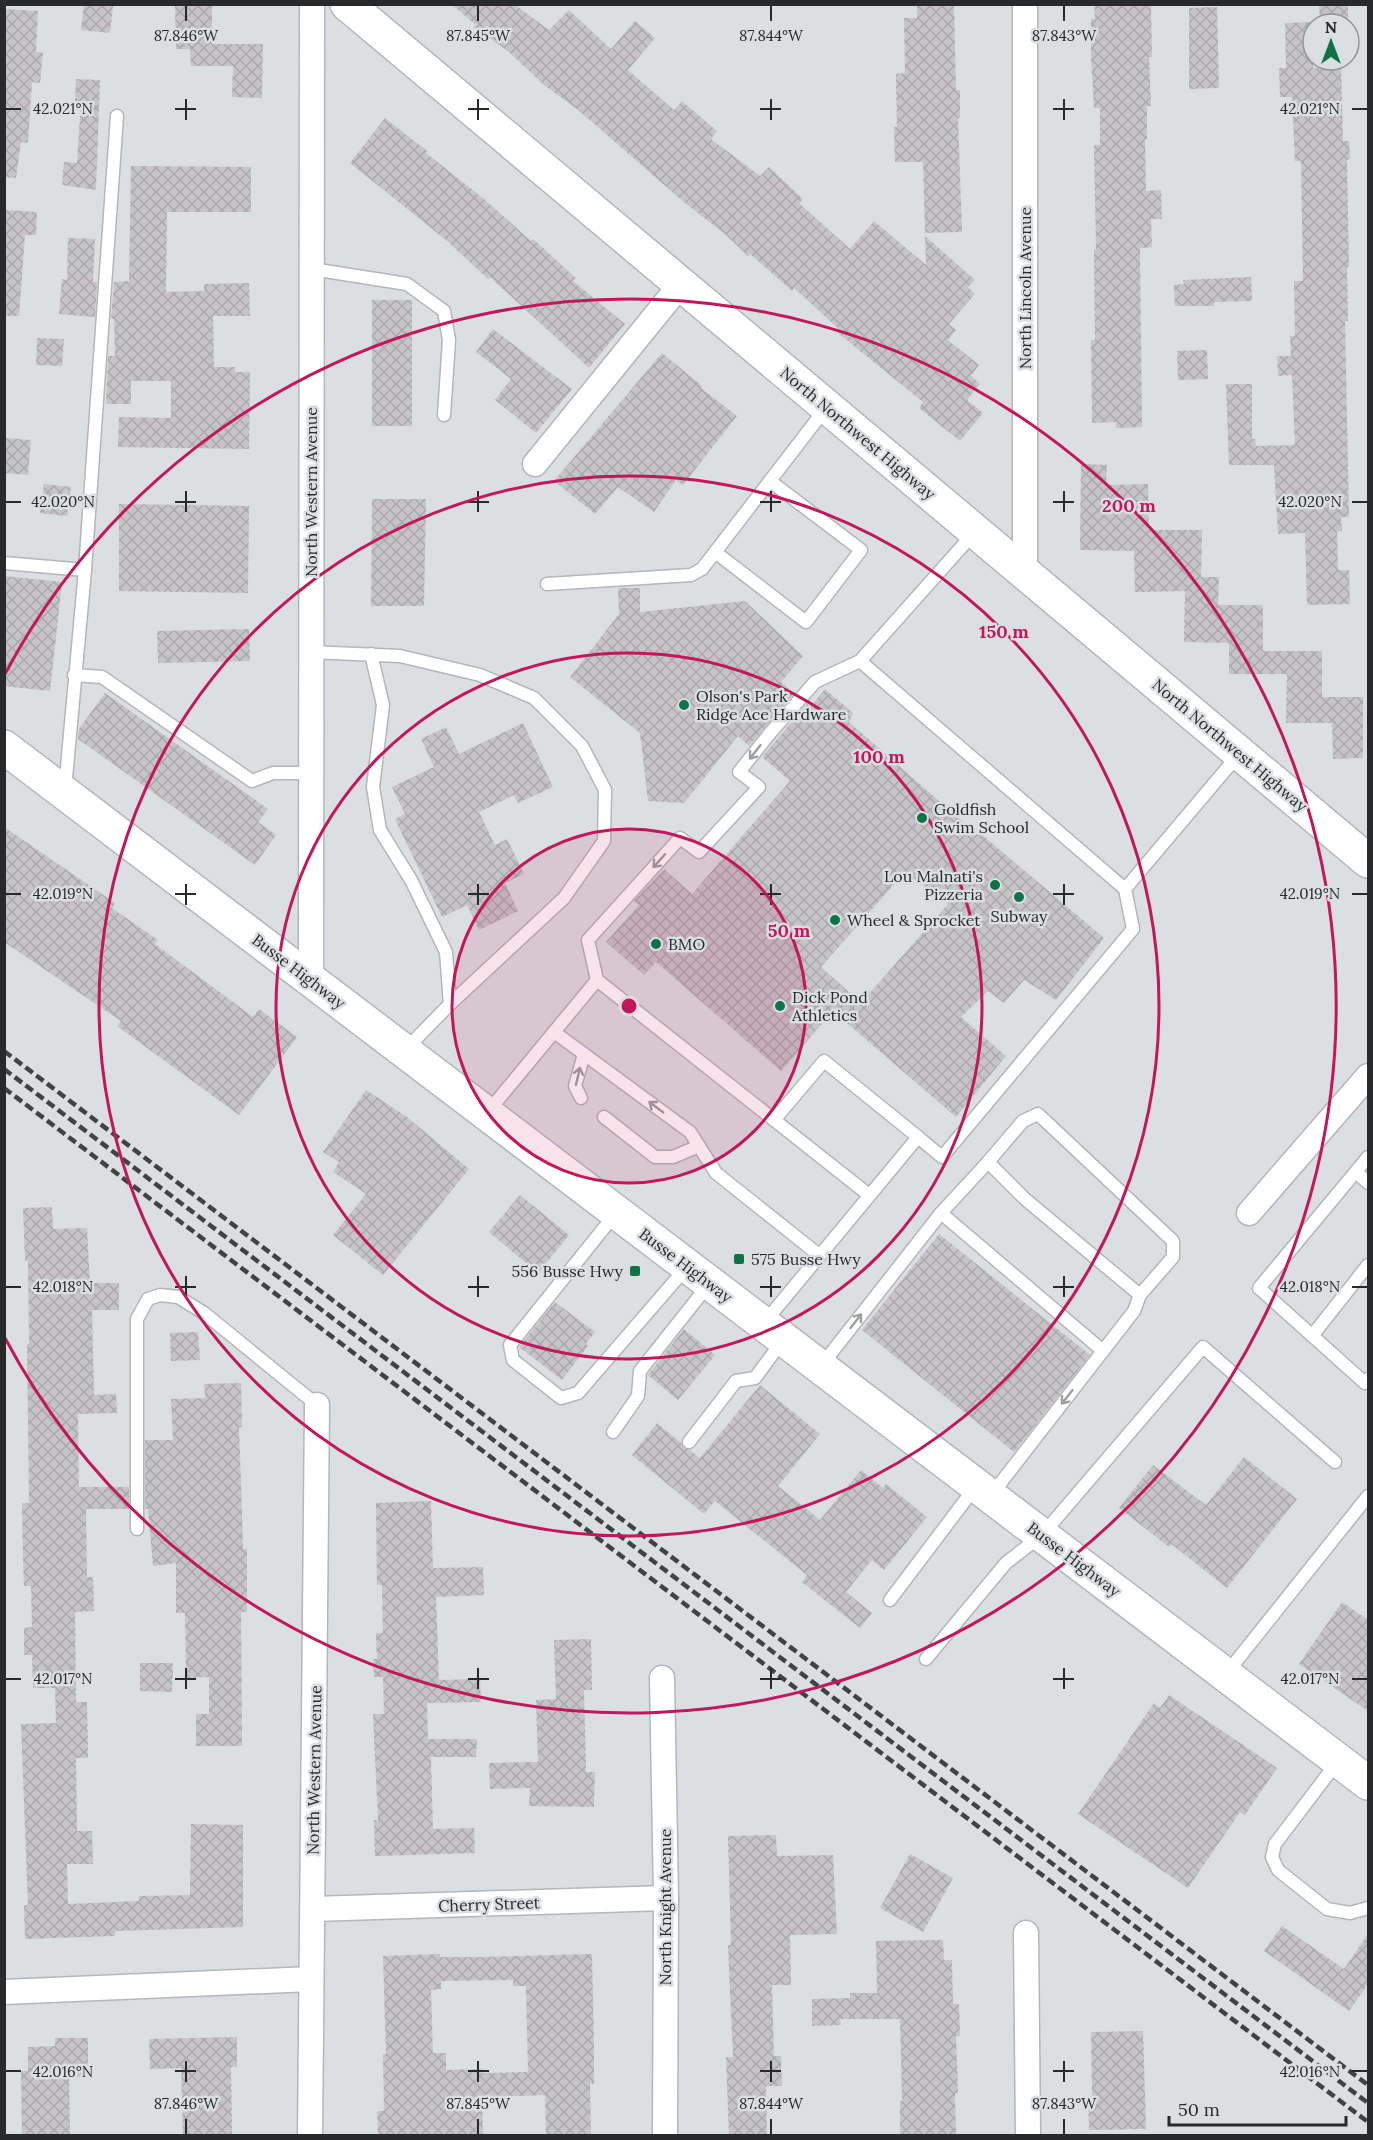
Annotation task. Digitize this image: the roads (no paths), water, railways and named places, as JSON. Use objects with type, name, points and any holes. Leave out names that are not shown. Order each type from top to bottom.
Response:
[{"type":"main road","name":"North Northwest Highway","points":[[347,4],[1368,861]]},
{"type":"main road","name":"Busse Highway","points":[[4,747],[1368,1783]]},
{"type":"street","name":"North Western Avenue","points":[[311,980],[312,4]]},
{"type":"street","name":"North Lincoln Avenue","points":[[1025,4],[1025,572]]},
{"type":"street","points":[[535,464],[681,284]]},
{"type":"street","points":[[1249,1213],[1368,1076]]},
{"type":"street","name":"North Western Avenue","points":[[310,2136],[317,1405]]},
{"type":"street","name":"North Knight Avenue","points":[[662,1678],[666,1898],[665,2136]]},
{"type":"street","name":"Cherry Street","points":[[313,1909],[666,1898]]},
{"type":"street","points":[[1026,1933],[1028,2136]]},
{"type":"street","points":[[4,1992],[311,1979]]},
{"type":"lane","points":[[64,793],[85,570],[117,116]]},
{"type":"lane","points":[[312,269],[406,284],[444,311],[449,340],[444,415]]},
{"type":"lane","points":[[547,584],[691,575],[702,569],[827,408]]},
{"type":"lane","points":[[715,552],[806,622],[861,550],[770,481]]},
{"type":"lane","points":[[869,1195],[597,980],[588,940],[680,838],[699,852],[759,787],[739,772],[771,732],[815,682],[860,661],[975,532]]},
{"type":"lane","points":[[4,563],[85,570]]},
{"type":"lane","points":[[310,652],[400,656],[480,675],[534,698],[582,746],[605,790],[604,841],[564,898],[450,1004],[405,1051]]},
{"type":"lane","points":[[370,654],[383,705],[374,787],[380,830],[411,880],[446,952],[450,1004]]},
{"type":"lane","points":[[774,1120],[824,1061],[942,1157],[1132,929],[1125,889],[860,661]]},
{"type":"lane","points":[[74,675],[102,677],[252,781],[273,773],[310,773]]},
{"type":"lane","points":[[1125,889],[1240,753]]},
{"type":"lane","points":[[487,1113],[597,980]]},
{"type":"lane","points":[[554,1032],[690,1132],[716,1173],[819,1255]]},
{"type":"lane","points":[[581,1098],[575,1086],[584,1054]]},
{"type":"lane","points":[[820,1367],[941,1213],[1023,1121],[1038,1114],[1173,1241],[1173,1257],[1140,1295],[1134,1311],[1103,1351],[890,1600]]},
{"type":"lane","points":[[604,1117],[655,1157],[673,1157],[699,1146]]},
{"type":"lane","points":[[689,1442],[736,1381],[755,1378],[773,1331],[819,1255],[918,1137]]},
{"type":"lane","points":[[1368,1157],[1259,1288],[1365,1383],[1368,1379]]},
{"type":"lane","points":[[988,1162],[1025,1199],[1140,1295]]},
{"type":"lane","points":[[1356,1172],[1368,1183]]},
{"type":"lane","points":[[616,1212],[510,1345],[513,1360],[561,1398],[578,1393],[699,1275]]},
{"type":"lane","points":[[941,1213],[1103,1351]]},
{"type":"lane","points":[[1312,1336],[1368,1265]]},
{"type":"lane","points":[[613,1432],[638,1396],[640,1371],[699,1275]]},
{"type":"lane","points":[[137,1529],[137,1319],[148,1299],[160,1295],[178,1297],[195,1307],[317,1405]]},
{"type":"lane","points":[[926,1659],[1006,1563],[1042,1535],[1203,1347],[1335,1462]]},
{"type":"lane","points":[[1226,1675],[1368,1496]]},
{"type":"lane","points":[[1338,1760],[1275,1844],[1272,1857],[1278,1870],[1328,1908],[1350,1913],[1368,1908]]},
{"type":"railway","points":[[4,1051],[1368,2085]]},
{"type":"railway","points":[[4,1069],[1368,2103]]},
{"type":"railway","points":[[4,1088],[1368,2122]]},
{"type":"place","name":"Olson's Park Ridge Ace Hardware","points":[[684,705]]},
{"type":"place","name":"Goldfish Swim School","points":[[922,818]]},
{"type":"place","name":"Lou Malnati's Pizzeria","points":[[995,885]]},
{"type":"place","name":"Subway","points":[[1019,897]]},
{"type":"place","name":"Wheel & Sprocket","points":[[835,920]]},
{"type":"place","name":"BMO","points":[[656,944]]},
{"type":"place","name":"Dick Pond Athletics","points":[[780,1006]]},
{"type":"place","name":"575 Busse Hwy","points":[[739,1259]]},
{"type":"place","name":"556 Busse Hwy","points":[[635,1271]]}]
